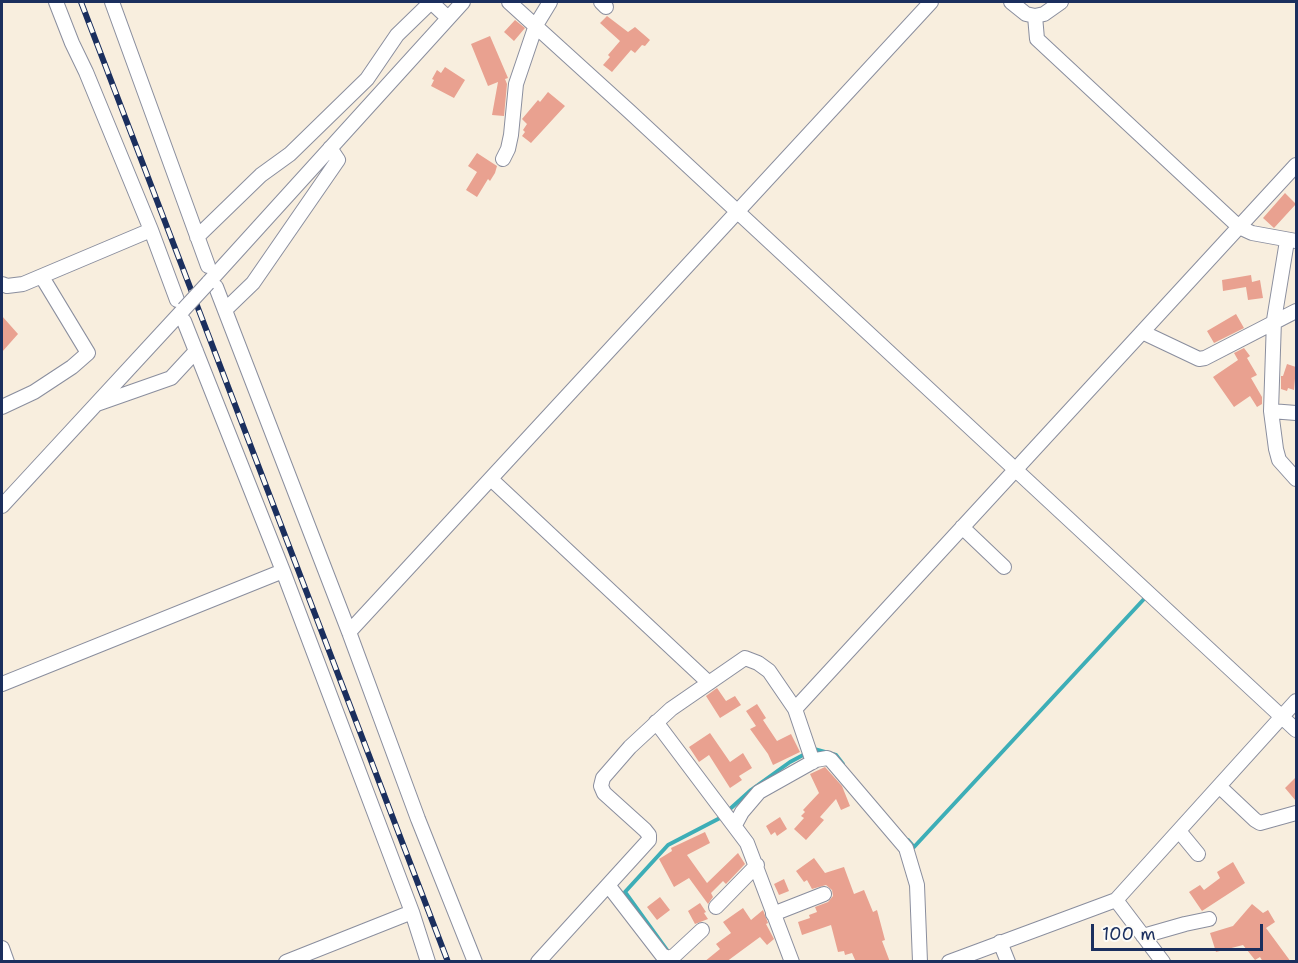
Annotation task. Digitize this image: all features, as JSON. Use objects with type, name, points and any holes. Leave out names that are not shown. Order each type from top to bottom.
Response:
[{"type":"street","points":[[56,2],[151,230],[283,571],[412,912],[428,962]]},
{"type":"street","points":[[112,2],[208,266]]},
{"type":"street","points":[[198,237],[261,176],[290,154],[366,79],[397,35],[431,2],[448,18]]},
{"type":"street","points":[[2,506],[182,310],[212,285],[330,148],[463,2]]},
{"type":"street","points":[[509,2],[1016,468],[1296,730]]},
{"type":"street","points":[[503,159],[511,135],[516,84],[536,25],[550,2]]},
{"type":"street","points":[[349,633],[931,2]]},
{"type":"street","points":[[1011,2],[1026,14],[1035,16],[1044,14],[1061,2]]},
{"type":"street","points":[[1035,16],[1037,39],[1239,227],[1252,233],[1292,241],[1274,322],[1271,411],[1274,441],[1279,460],[1296,478]]},
{"type":"street","points":[[225,310],[253,283],[338,160],[330,148]]},
{"type":"street","points":[[795,709],[1296,165]]},
{"type":"street","points":[[2,284],[8,286],[23,284],[151,230]]},
{"type":"street","points":[[2,407],[34,392],[72,367],[88,353],[42,277]]},
{"type":"street","points":[[212,285],[225,310],[418,819],[475,962]]},
{"type":"street","points":[[1142,332],[1199,359],[1296,311]]},
{"type":"street","points":[[96,404],[171,378],[196,351]]},
{"type":"street","points":[[1271,411],[1296,412]]},
{"type":"street","points":[[492,480],[709,683]]},
{"type":"street","points":[[962,527],[1004,567]]},
{"type":"street","points":[[2,684],[283,571]]},
{"type":"street","points":[[538,962],[646,844],[649,835],[604,793],[601,786],[603,778],[656,722],[709,683],[745,658],[770,671],[795,709],[813,762]]},
{"type":"street","points":[[949,962],[1116,900],[1296,701]]},
{"type":"street","points":[[656,722],[747,843],[792,962]]},
{"type":"street","points":[[728,817],[742,812],[759,792],[813,762],[827,758],[837,765],[906,848],[917,885],[920,962]]},
{"type":"street","points":[[1220,787],[1260,823],[1296,813]]},
{"type":"street","points":[[1179,831],[1198,854]]},
{"type":"street","points":[[716,907],[757,865]]},
{"type":"street","points":[[608,885],[664,958],[674,956],[702,930]]},
{"type":"street","points":[[773,914],[824,894]]},
{"type":"street","points":[[1116,900],[1163,962]]},
{"type":"street","points":[[286,962],[412,912]]},
{"type":"street","points":[[1143,936],[1209,920]]},
{"type":"street","points":[[1000,942],[1008,962]]},
{"type":"street","points":[[2,948],[7,962]]},
{"type":"building","points":[[607,16],[628,32],[635,27],[650,40],[635,53],[631,50],[612,72],[603,65],[620,41],[600,23]]},
{"type":"building","points":[[515,20],[525,28],[514,41],[504,32]]},
{"type":"building","points":[[490,36],[508,78],[505,79],[507,84],[504,116],[492,115],[498,82],[488,86],[471,44]]},
{"type":"building","points":[[445,67],[465,80],[454,98],[431,86],[437,70],[441,73]]},
{"type":"building","points":[[548,92],[565,106],[531,143],[522,136],[527,124],[522,119]]},
{"type":"building","points":[[477,153],[497,166],[490,181],[488,179],[477,197],[466,190],[477,172],[468,166]]},
{"type":"building","points":[[1285,193],[1296,204],[1274,228],[1263,218]]},
{"type":"building","points":[[1251,275],[1252,282],[1260,280],[1263,298],[1248,300],[1246,287],[1223,291],[1222,280]]},
{"type":"building","points":[[1236,314],[1244,328],[1214,343],[1207,331]]},
{"type":"building","points":[[2,316],[18,334],[2,352]]},
{"type":"building","points":[[1244,348],[1250,356],[1247,358],[1257,375],[1251,378],[1262,397],[1262,404],[1257,407],[1250,396],[1234,407],[1213,377],[1238,360],[1234,353]]},
{"type":"building","points":[[1287,364],[1296,367],[1294,390],[1288,388],[1287,391],[1281,389],[1281,376]]},
{"type":"building","points":[[717,688],[726,701],[735,696],[741,705],[720,718],[706,696]]},
{"type":"building","points":[[757,704],[766,718],[763,720],[777,741],[791,734],[800,752],[773,765],[750,729],[756,726],[746,711]]},
{"type":"building","points":[[710,733],[730,762],[743,753],[752,768],[739,776],[742,780],[730,788],[709,755],[699,762],[689,747]]},
{"type":"building","points":[[825,767],[842,786],[850,806],[841,810],[836,799],[820,817],[824,820],[806,840],[794,829],[804,818],[801,816],[805,812],[803,810],[819,793],[810,774]]},
{"type":"building","points":[[1296,777],[1296,801],[1285,788]]},
{"type":"building","points":[[780,817],[787,829],[777,836],[775,832],[771,835],[766,826]]},
{"type":"building","points":[[705,832],[710,843],[687,855],[707,883],[738,853],[745,864],[726,884],[723,881],[711,893],[713,897],[708,904],[689,878],[674,887],[659,859],[672,851],[671,848]]},
{"type":"building","points":[[814,858],[825,873],[844,867],[854,894],[864,890],[873,912],[877,910],[885,940],[882,941],[890,962],[856,962],[852,953],[845,955],[844,951],[838,952],[831,925],[802,935],[798,922],[810,918],[809,915],[817,912],[815,907],[828,902],[833,896],[832,890],[826,885],[812,889],[807,880],[804,882],[796,871]]},
{"type":"building","points":[[1233,862],[1245,883],[1202,911],[1189,892],[1200,885],[1204,890],[1220,878],[1217,872]]},
{"type":"building","points":[[784,879],[789,891],[779,895],[774,884]]},
{"type":"building","points":[[660,897],[670,910],[657,920],[647,907]]},
{"type":"building","points":[[700,903],[708,919],[695,924],[688,911]]},
{"type":"building","points":[[1252,904],[1263,913],[1268,910],[1275,922],[1266,928],[1291,962],[1263,962],[1260,957],[1255,960],[1243,945],[1216,952],[1210,933],[1233,926]]},
{"type":"building","points":[[743,908],[751,920],[763,910],[768,923],[766,924],[774,939],[767,945],[760,937],[726,962],[704,962],[720,949],[716,944],[731,933],[723,922]]},
{"type":"waterway","points":[[908,840],[914,847],[1144,599]]},
{"type":"waterway","points":[[814,749],[836,755],[843,764]]},
{"type":"waterway","points":[[669,953],[625,892],[668,845],[720,818],[751,790],[790,762],[807,753]]},
{"type":"railway","points":[[81,2],[448,962]]}]
